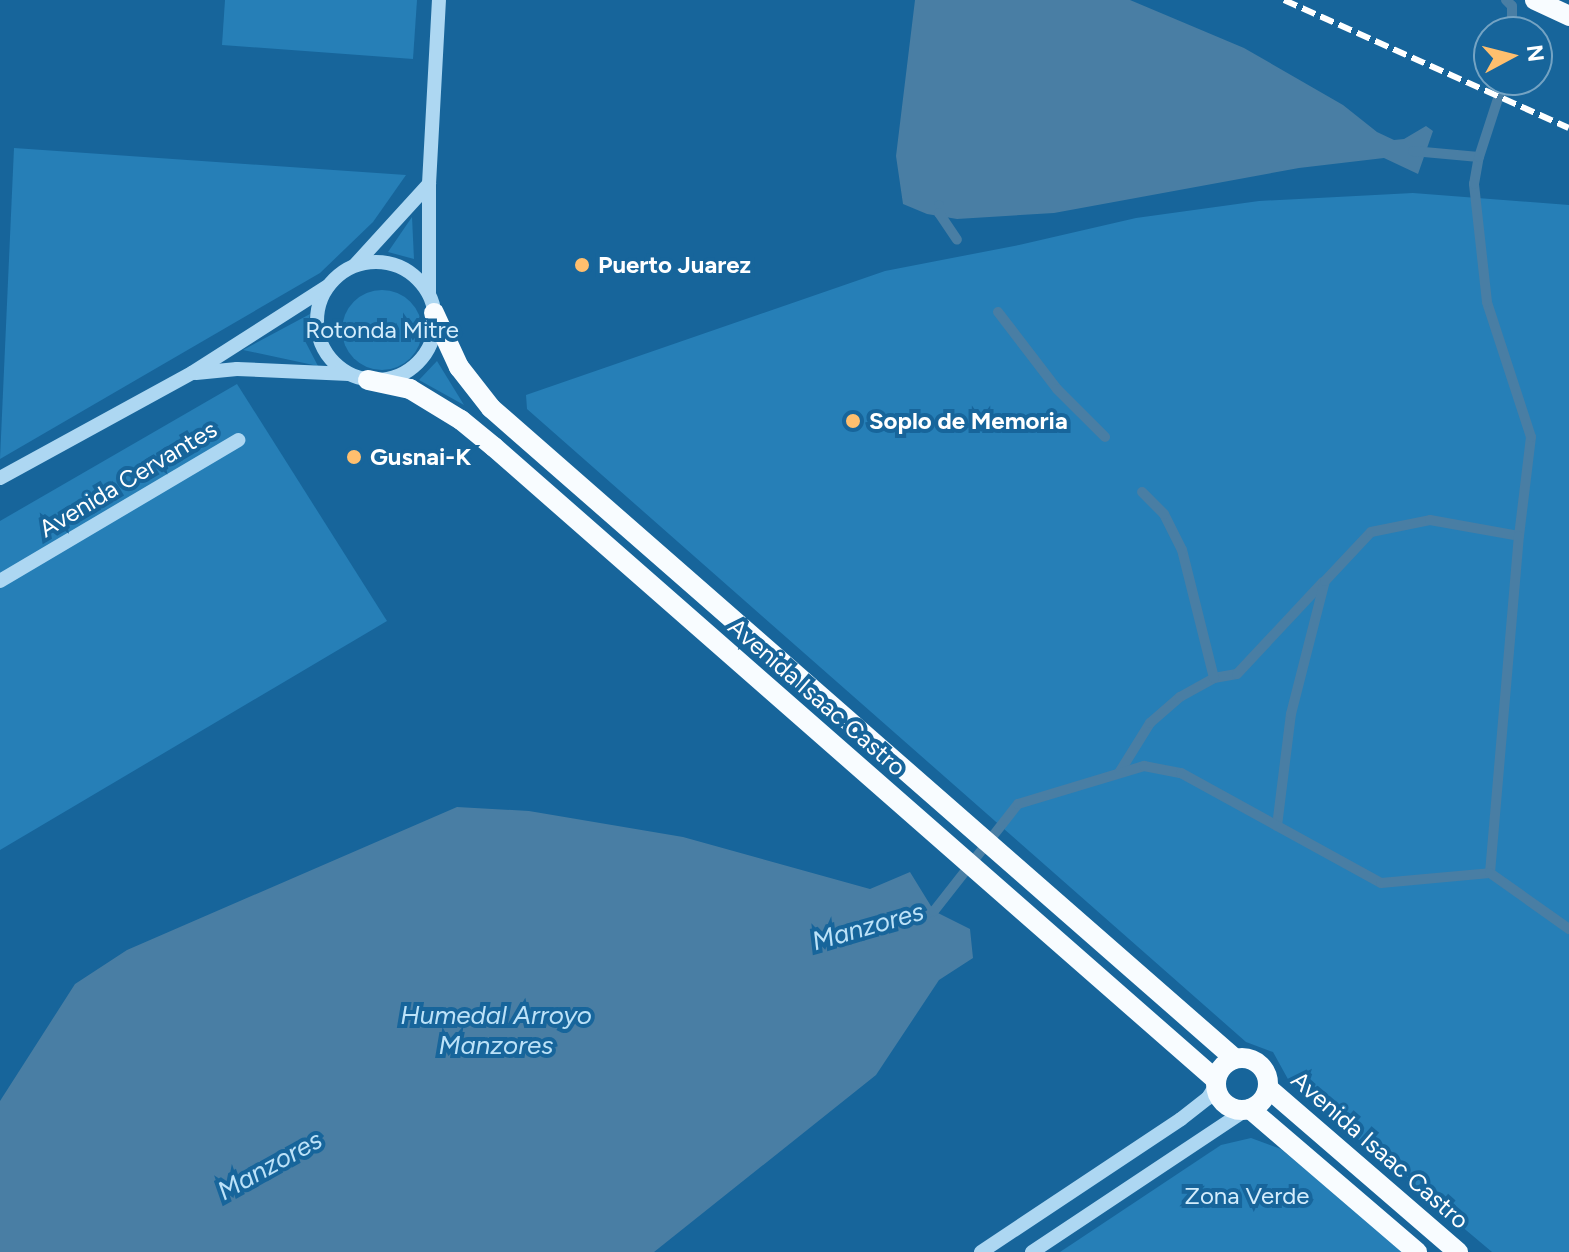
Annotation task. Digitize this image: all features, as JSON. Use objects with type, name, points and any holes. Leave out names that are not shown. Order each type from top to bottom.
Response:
[{"type":"main road","points":[[1535,0],[1569,16]]},
{"type":"main road","name":"Avenida Isaac Castro","points":[[432,304],[459,367],[491,408],[1234,1058]]},
{"type":"main road","name":"Avenida Isaac Castro","points":[[359,377],[410,389],[461,420],[1216,1083]]},
{"type":"main road","points":[[1248,1110],[1261,1103],[1268,1088],[1268,1079],[1259,1063],[1234,1058],[1219,1069],[1216,1083],[1222,1102],[1248,1110],[1417,1252]]},
{"type":"main road","name":"Avenida Isaac Castro","points":[[1268,1088],[1458,1252]]},
{"type":"street","points":[[192,373],[237,369],[389,379],[420,361],[434,332],[429,184],[439,0]]},
{"type":"street","points":[[0,478],[192,373],[328,286],[354,265],[429,184]]},
{"type":"street","points":[[354,265],[371,261],[404,268],[432,304]]},
{"type":"street","points":[[328,286],[319,304],[316,325],[322,345],[333,362],[359,377]]},
{"type":"street","name":"Avenida Cervantes","points":[[0,581],[238,440]]},
{"type":"street","points":[[981,1252],[1181,1119],[1208,1098],[1216,1083]]},
{"type":"street","points":[[1032,1252],[1248,1110]]},
{"type":"green space","points":[[225,0],[417,0],[413,59],[222,45]]},
{"type":"green space","points":[[14,148],[406,175],[373,222],[320,273],[0,459]]},
{"type":"green space","points":[[1413,193],[1569,205],[1569,1252],[1492,1252],[1289,1081],[1273,1052],[1246,1042],[527,409],[526,395],[885,271],[1136,218],[1259,201]]},
{"type":"green space","points":[[412,217],[414,259],[388,252]]},
{"type":"green space","name":"Rotonda Mitre","points":[[382,290],[397,293],[410,302],[419,315],[422,330],[419,345],[410,358],[397,367],[382,370],[367,367],[354,358],[345,345],[342,330],[345,315],[354,302],[367,293]]},
{"type":"green space","points":[[310,314],[305,341],[318,366],[243,350]]},
{"type":"green space","points":[[437,361],[464,405],[419,380]]},
{"type":"green space","points":[[237,384],[387,621],[0,850],[0,521]]},
{"type":"green space","name":"Zona Verde","points":[[1251,1138],[1281,1149],[1404,1252],[1060,1252],[1221,1145]]},
{"type":"water","points":[[915,0],[1130,0],[1244,48],[1343,105],[1377,132],[1394,140],[1404,139],[1426,126],[1433,131],[1418,174],[1384,158],[1299,168],[1054,213],[957,219],[927,214],[903,204],[896,156]]},
{"type":"water","name":"Humedal Arroyo Manzores","points":[[457,807],[529,811],[683,837],[870,889],[910,872],[934,911],[970,929],[973,958],[939,980],[876,1075],[654,1252],[0,1252],[0,1101],[75,984],[127,950]]},
{"type":"waterway","points":[[1506,0],[1512,6],[1512,16]]},
{"type":"waterway","points":[[1277,826],[1291,714],[1325,581],[1371,532],[1430,520],[1519,536],[1531,437],[1487,302],[1474,184],[1479,157],[1499,96]]},
{"type":"waterway","points":[[1413,151],[1479,157]]},
{"type":"waterway","points":[[939,205],[939,213],[957,240]]},
{"type":"waterway","points":[[998,312],[1057,389],[1105,437]]},
{"type":"waterway","points":[[1119,773],[1150,723],[1180,697],[1214,678],[1182,550],[1164,514],[1142,492]]},
{"type":"waterway","points":[[1490,873],[1519,536]]},
{"type":"waterway","points":[[1214,678],[1237,674],[1323,582]]},
{"type":"waterway","name":"Manzores","points":[[922,914],[934,911],[1018,804],[1144,766],[1181,773],[1381,883],[1490,873],[1569,929]]},
{"type":"railway","points":[[1284,0],[1569,128]]},
{"type":"place","name":"Puerto Juarez","points":[[582,265]]},
{"type":"place","name":"Soplo de Memoria","points":[[853,421]]},
{"type":"place","name":"Gusnai-K","points":[[354,457]]}]
